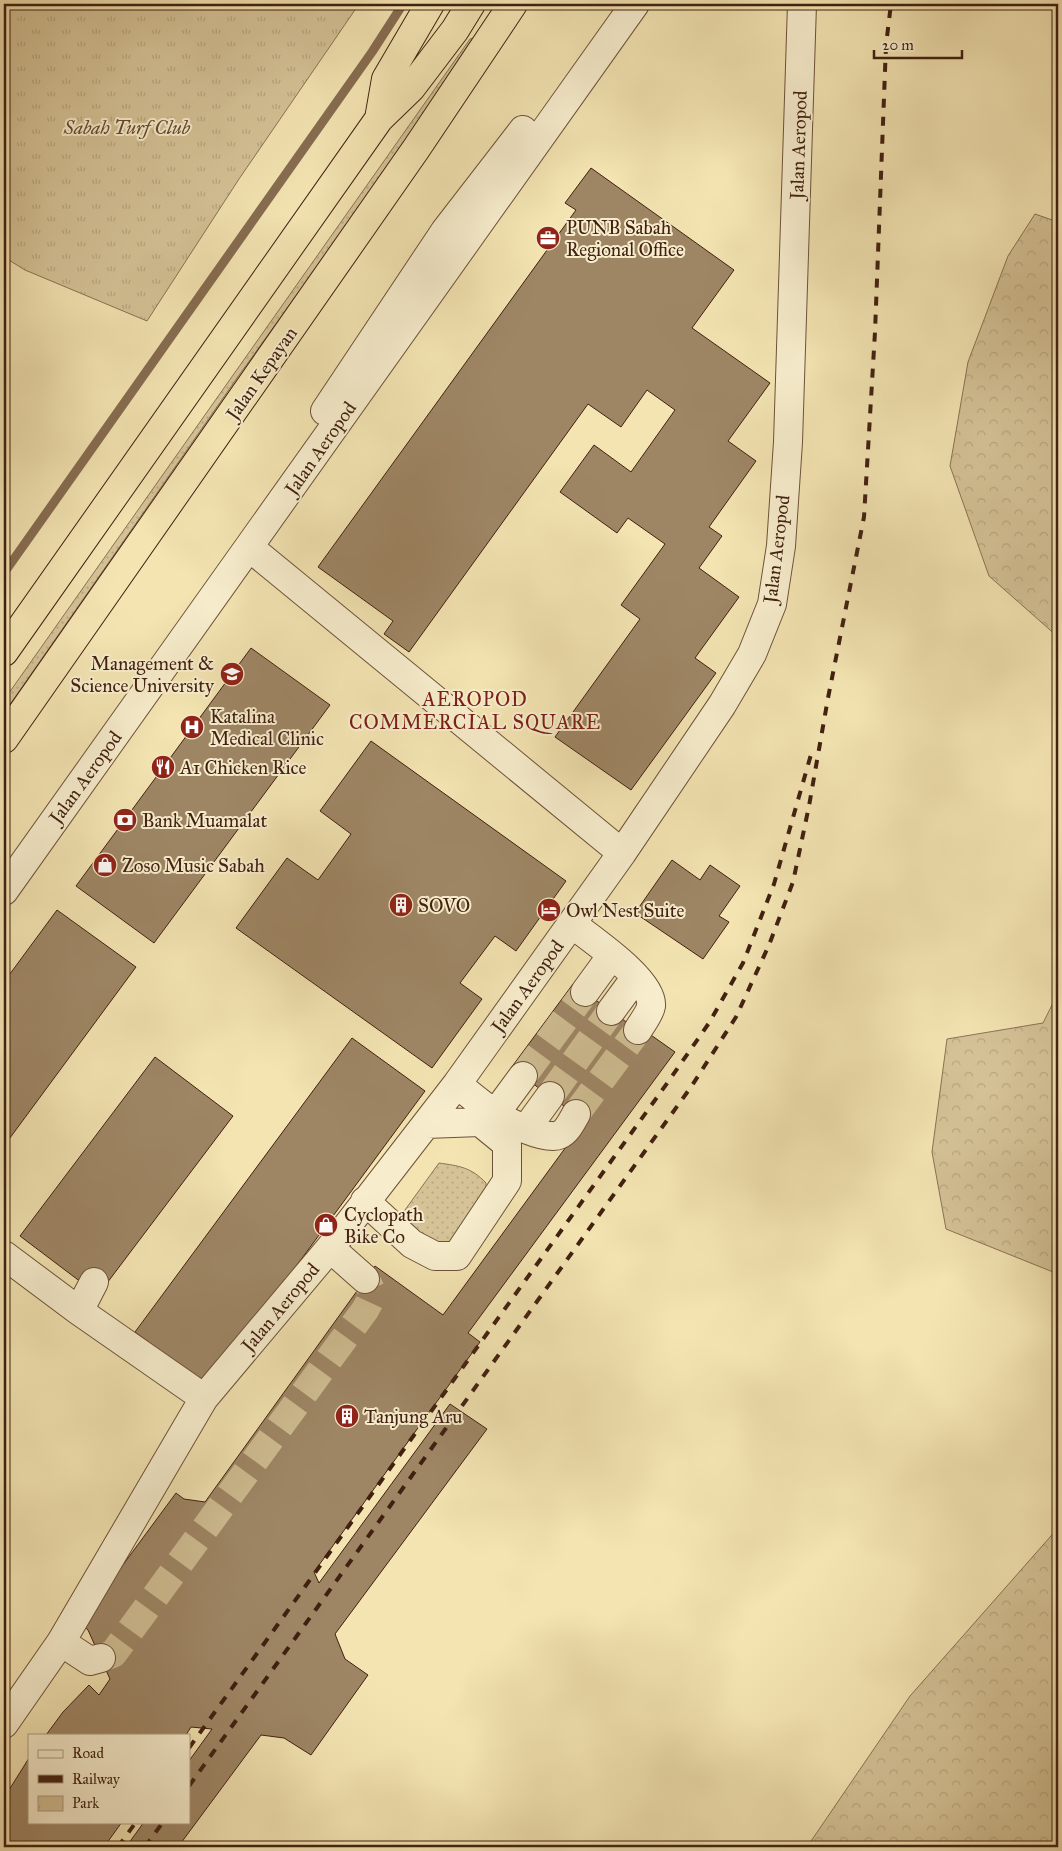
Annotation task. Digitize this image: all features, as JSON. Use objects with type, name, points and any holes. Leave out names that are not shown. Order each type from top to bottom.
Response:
[{"type":"highway","points":[[379,119],[386,79],[430,4]]},
{"type":"highway","points":[[4,652],[379,119],[411,88],[455,30],[471,4]]},
{"type":"highway","name":"Jalan Kepayan","points":[[4,739],[416,150],[512,4]]},
{"type":"highway","points":[[479,53],[525,4]]},
{"type":"street","points":[[295,483],[301,450],[344,380],[445,230],[554,91],[616,4]]},
{"type":"street","name":"Jalan Aeropod","points":[[4,891],[635,4]]},
{"type":"street","name":"Jalan Aeropod","points":[[4,1724],[61,1642],[204,1398],[330,1248],[457,1084],[622,853],[722,704],[752,654],[772,604],[781,546],[788,442],[802,4]]},
{"type":"street","points":[[249,547],[622,853]]},
{"type":"street","points":[[572,924],[612,955],[645,985],[651,997],[651,1008],[638,1030]]},
{"type":"street","points":[[585,992],[612,955]]},
{"type":"street","points":[[611,1011],[636,977]]},
{"type":"street","points":[[495,1114],[523,1076]]},
{"type":"street","points":[[457,1084],[495,1114],[526,1129],[548,1136],[557,1136],[563,1133],[576,1114]]},
{"type":"street","points":[[526,1129],[550,1096]]},
{"type":"street","points":[[365,1201],[412,1244],[435,1256],[457,1256],[507,1180],[507,1144],[480,1122],[426,1124]]},
{"type":"street","points":[[330,1248],[365,1280]]},
{"type":"street","points":[[4,1255],[204,1398]]},
{"type":"street","points":[[80,1311],[94,1282]]},
{"type":"street","points":[[61,1642],[90,1661],[101,1658]]},
{"type":"path","points":[[968,1847],[969,1845],[993,1847]]},
{"type":"green space","name":"Sabah Turf Club","points":[[4,4],[359,4],[239,179],[147,321],[25,270],[4,257]]},
{"type":"green space","points":[[470,39],[476,39],[371,192],[237,378],[4,713],[4,700]]},
{"type":"green space","points":[[1035,214],[1058,222],[1058,637],[989,576],[950,466],[968,362],[1008,256]]},
{"type":"green space","points":[[1058,993],[1058,1274],[946,1229],[932,1152],[947,1039],[1043,1023]]},
{"type":"green space","points":[[439,1163],[470,1170],[486,1183],[486,1194],[452,1242],[441,1248],[397,1221]]},
{"type":"green space","points":[[1058,1528],[1058,1847],[807,1847],[910,1696]]},
{"type":"building","points":[[591,168],[734,270],[692,328],[770,383],[728,441],[756,461],[709,527],[722,536],[699,568],[739,597],[695,658],[716,673],[631,790],[555,737],[640,619],[621,605],[665,544],[628,518],[617,533],[560,492],[594,445],[631,472],[675,410],[647,390],[621,427],[588,404],[409,652],[384,634],[393,621],[318,567],[576,210],[565,203]]},
{"type":"building","points":[[251,648],[330,705],[154,943],[76,886]]},
{"type":"building","name":"SOVO","points":[[371,741],[566,881],[516,951],[495,936],[460,983],[482,999],[432,1068],[236,928],[287,858],[318,880],[351,834],[320,811]]},
{"type":"building","points":[[672,860],[700,880],[710,865],[740,886],[719,916],[729,922],[703,959],[635,913]]},
{"type":"building","points":[[57,910],[136,967],[4,1146],[4,982]]},
{"type":"building","name":"Tanjung Aru","points":[[573,984],[646,1036],[648,1033],[675,1052],[468,1333],[480,1342],[314,1572],[319,1583],[450,1404],[487,1429],[335,1634],[345,1659],[368,1675],[311,1755],[284,1738],[261,1735],[178,1847],[126,1847],[143,1824],[190,1824],[190,1760],[212,1729],[191,1727],[187,1734],[47,1734],[63,1712],[89,1685],[99,1695],[110,1679],[88,1630],[80,1623],[176,1493],[184,1499],[205,1502],[375,1266],[443,1315],[585,1121],[511,1068]]},
{"type":"building","points":[[352,1038],[425,1091],[208,1386],[135,1332]]},
{"type":"building","points":[[155,1057],[233,1116],[98,1295],[20,1236]]},
{"type":"building","points":[[28,1760],[28,1824],[121,1824],[104,1847],[4,1847],[4,1798]]},
{"type":"waterway","points":[[4,573],[372,52],[403,4]]},
{"type":"tunnel","points":[[523,1076],[585,992]]},
{"type":"tunnel","points":[[550,1096],[611,1011]]},
{"type":"tunnel","points":[[576,1114],[638,1030]]},
{"type":"tunnel","points":[[101,1658],[113,1654],[365,1310],[371,1295],[370,1288],[365,1279]]},
{"type":"railway","points":[[190,1785],[691,1087],[736,1017],[769,945],[793,882],[864,517],[875,332],[886,45],[891,4]]},
{"type":"railway","points":[[190,1747],[709,1023],[743,963],[774,884],[812,751]]},
{"type":"railway","points":[[118,1847],[135,1824]]},
{"type":"railway","points":[[145,1847],[162,1824]]},
{"type":"place","name":"PUNB Sabah Regional Office","points":[[548,238]]},
{"type":"place","name":"Management & Science University","points":[[232,674]]},
{"type":"place","name":"Katalina Medical Clinic","points":[[192,727]]},
{"type":"place","name":"A1 Chicken Rice","points":[[163,767]]},
{"type":"place","name":"Bank Muamalat","points":[[125,820]]},
{"type":"place","name":"Zoso Music Sabah","points":[[105,865]]},
{"type":"place","name":"SOVO","points":[[401,905]]},
{"type":"place","name":"Owl Nest Suite","points":[[549,910]]},
{"type":"place","name":"Cyclopath Bike Co","points":[[326,1225]]},
{"type":"place","name":"Tanjung Aru","points":[[347,1416]]},
{"type":"district","name":"AEROPOD COMMERCIAL SQUARE","points":[[475,710]]}]
